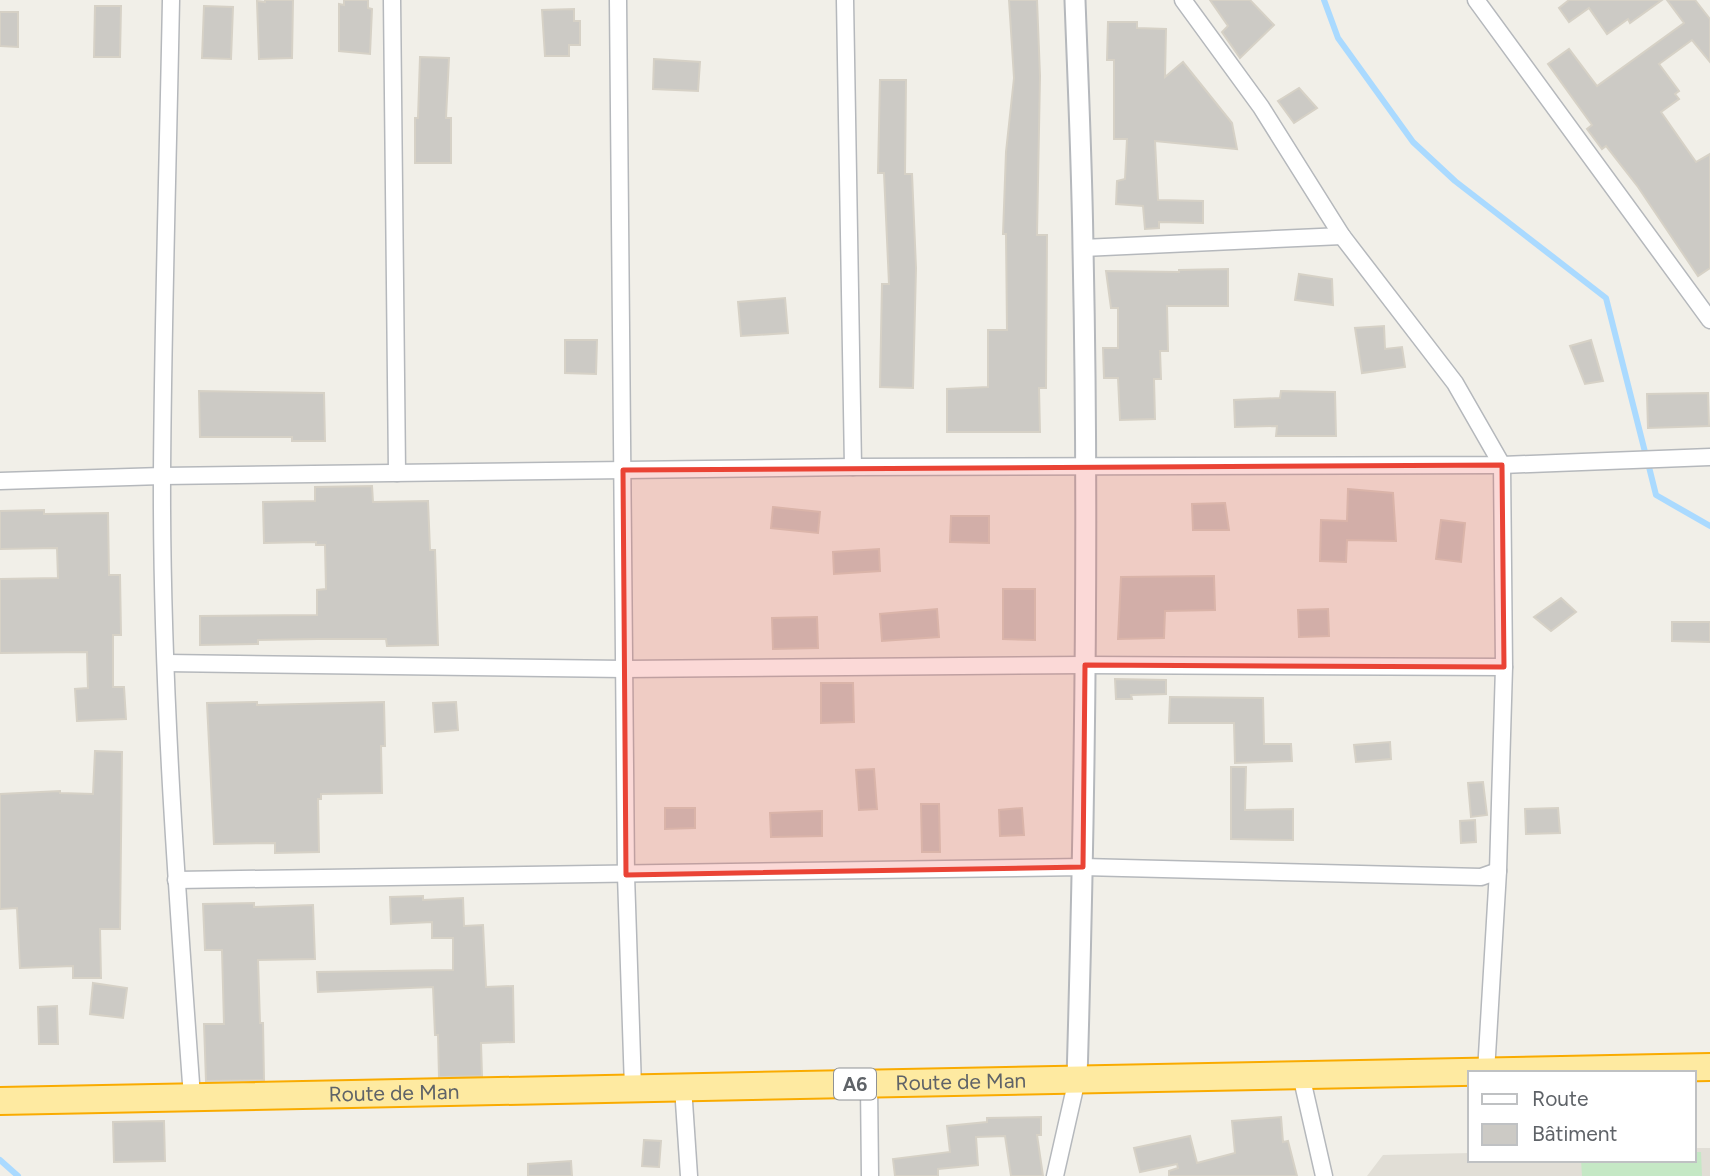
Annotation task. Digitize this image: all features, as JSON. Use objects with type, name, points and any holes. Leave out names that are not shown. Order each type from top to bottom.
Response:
[{"type":"highway","name":"Route de Man","points":[[1531,1071],[1710,1067]]},
{"type":"highway","name":"Route de Man","points":[[0,1101],[1468,1072]]},
{"type":"street","points":[[171,0],[162,476],[166,663],[176,880],[192,1097]]},
{"type":"street","points":[[392,0],[397,473]]},
{"type":"street","points":[[618,0],[626,876],[634,1088]]},
{"type":"street","points":[[845,0],[853,467]]},
{"type":"street","points":[[1055,1176],[1077,1079],[1083,867],[1086,467],[1083,248],[1075,0]]},
{"type":"street","points":[[1183,0],[1261,107],[1342,236],[1455,383],[1503,465],[1504,667],[1498,871],[1486,1071]]},
{"type":"street","points":[[1476,0],[1710,320]]},
{"type":"street","points":[[1083,248],[1342,236]]},
{"type":"street","points":[[0,481],[162,476],[853,467],[1503,465],[1710,457]]},
{"type":"street","points":[[166,663],[624,668],[1085,665],[1504,667]]},
{"type":"street","points":[[176,880],[626,876],[1083,867],[1481,877],[1498,871]]},
{"type":"street","points":[[1301,1075],[1324,1176]]},
{"type":"street","points":[[869,1084],[870,1176]]},
{"type":"street","points":[[683,1087],[689,1176]]},
{"type":"highlighted area","points":[[1502,465],[1504,667],[1085,665],[1083,867],[626,875],[623,470]]},
{"type":"shaded area","points":[[1696,1148],[1710,1148],[1710,1176],[1367,1176],[1383,1155],[1468,1153],[1468,1162],[1696,1162]]},
{"type":"green space","points":[[1696,1152],[1701,1152],[1702,1176],[1582,1176],[1581,1162],[1696,1162]]},
{"type":"building","points":[[293,0],[292,58],[259,59],[257,1]]},
{"type":"building","points":[[344,0],[368,0],[368,8],[372,9],[370,54],[339,51],[339,4],[344,5]]},
{"type":"building","points":[[1009,0],[1037,0],[1040,76],[1037,235],[1047,235],[1046,388],[1039,388],[1040,432],[947,432],[947,389],[988,387],[988,330],[1007,330],[1006,234],[1003,234],[1006,152],[1014,78]]},
{"type":"building","points":[[1210,0],[1250,0],[1274,25],[1240,58],[1222,32],[1228,26]]},
{"type":"building","points":[[1569,0],[1662,0],[1630,23],[1628,19],[1607,34],[1589,8],[1569,22],[1559,8]]},
{"type":"building","points":[[1667,0],[1695,0],[1710,19],[1710,62],[1692,40],[1659,64],[1679,91],[1675,94],[1679,99],[1661,112],[1696,162],[1710,154],[1710,268],[1698,276],[1638,187],[1606,146],[1602,149],[1587,129],[1592,125],[1548,64],[1569,49],[1597,86],[1684,23]]},
{"type":"building","points":[[95,6],[121,6],[120,57],[94,57]]},
{"type":"building","points":[[204,6],[233,7],[231,59],[202,58]]},
{"type":"building","points":[[574,9],[574,21],[580,21],[580,45],[569,45],[569,56],[545,56],[542,10]]},
{"type":"building","points":[[0,12],[18,12],[18,47],[0,46]]},
{"type":"building","points":[[1108,22],[1137,22],[1137,28],[1166,29],[1165,77],[1183,62],[1232,123],[1237,149],[1155,141],[1158,200],[1203,201],[1203,223],[1159,222],[1159,228],[1145,229],[1143,206],[1116,204],[1117,181],[1125,179],[1127,139],[1114,139],[1114,60],[1107,60]]},
{"type":"building","points":[[420,57],[449,58],[446,118],[451,118],[451,163],[415,163],[415,118],[418,118]]},
{"type":"building","points":[[654,59],[700,62],[698,91],[653,89]]},
{"type":"building","points":[[880,80],[906,80],[905,174],[912,174],[916,268],[913,388],[880,387],[882,284],[889,284],[884,173],[878,173]]},
{"type":"building","points":[[1299,88],[1317,108],[1294,123],[1278,101]]},
{"type":"building","points":[[1228,269],[1228,306],[1167,306],[1168,351],[1160,351],[1161,379],[1154,379],[1155,419],[1120,420],[1118,378],[1104,378],[1103,348],[1118,348],[1118,308],[1111,308],[1106,271],[1179,272]]},
{"type":"building","points":[[1299,274],[1332,279],[1333,305],[1295,300]]},
{"type":"building","points":[[785,298],[788,333],[741,336],[738,302]]},
{"type":"building","points":[[1384,326],[1385,349],[1402,347],[1405,367],[1362,373],[1355,328]]},
{"type":"building","points":[[565,340],[597,340],[596,374],[565,373]]},
{"type":"building","points":[[1591,340],[1603,381],[1585,384],[1570,346]]},
{"type":"building","points":[[199,391],[324,393],[325,441],[292,441],[292,437],[200,437]]},
{"type":"building","points":[[1281,391],[1335,392],[1336,436],[1276,436],[1277,426],[1235,427],[1234,400],[1280,398]]},
{"type":"building","points":[[1708,393],[1709,426],[1648,428],[1647,394]]},
{"type":"building","points":[[372,486],[373,502],[428,501],[430,550],[435,550],[438,645],[387,646],[386,639],[318,639],[200,645],[200,616],[317,615],[317,590],[326,589],[325,545],[316,545],[316,542],[264,543],[263,502],[315,501],[315,487]]},
{"type":"building","points":[[1348,489],[1393,493],[1396,541],[1347,540],[1346,562],[1320,561],[1321,520],[1347,521]]},
{"type":"building","points":[[1225,503],[1229,530],[1193,530],[1192,504]]},
{"type":"building","points":[[773,507],[820,512],[818,533],[771,528]]},
{"type":"building","points":[[44,510],[44,514],[108,513],[109,575],[120,575],[121,635],[113,635],[113,687],[124,687],[126,719],[77,721],[75,689],[88,688],[87,652],[0,653],[0,579],[58,578],[57,548],[0,549],[0,511]]},
{"type":"building","points":[[951,516],[989,516],[989,543],[950,542]]},
{"type":"building","points":[[1441,520],[1465,523],[1461,562],[1436,559]]},
{"type":"building","points":[[879,549],[880,571],[834,574],[833,552]]},
{"type":"building","points":[[1214,576],[1215,610],[1165,611],[1164,638],[1118,639],[1121,577]]},
{"type":"building","points":[[1003,589],[1035,589],[1035,640],[1003,639]]},
{"type":"building","points":[[1561,598],[1576,612],[1551,631],[1534,617]]},
{"type":"building","points":[[937,609],[939,637],[882,641],[880,614]]},
{"type":"building","points":[[1328,609],[1329,636],[1299,637],[1298,610]]},
{"type":"building","points":[[817,617],[818,648],[773,649],[772,618]]},
{"type":"building","points":[[1672,622],[1710,622],[1710,642],[1672,641]]},
{"type":"building","points":[[1115,679],[1166,680],[1166,694],[1131,695],[1132,699],[1116,699]]},
{"type":"building","points":[[821,683],[853,683],[854,722],[821,723]]},
{"type":"building","points":[[1170,697],[1263,698],[1264,744],[1291,744],[1292,761],[1235,763],[1234,723],[1169,723]]},
{"type":"building","points":[[257,702],[257,705],[384,702],[382,793],[321,794],[321,799],[318,799],[319,852],[275,853],[275,843],[214,844],[207,703]]},
{"type":"building","points":[[456,702],[458,730],[435,732],[433,703]]},
{"type":"building","points":[[1390,742],[1391,759],[1356,762],[1354,745]]},
{"type":"building","points":[[95,751],[122,752],[120,929],[100,929],[101,978],[73,978],[73,966],[20,968],[17,908],[0,909],[0,794],[60,791],[93,794]]},
{"type":"building","points":[[1231,767],[1246,767],[1245,810],[1293,809],[1293,840],[1231,839]]},
{"type":"building","points":[[874,769],[877,809],[859,810],[856,770]]},
{"type":"building","points":[[1483,782],[1487,815],[1471,817],[1468,783]]},
{"type":"building","points":[[921,804],[939,804],[940,852],[922,852]]},
{"type":"building","points":[[665,808],[695,808],[695,828],[665,829]]},
{"type":"building","points":[[1022,808],[1024,835],[1000,836],[999,810]]},
{"type":"building","points":[[1558,808],[1560,833],[1526,834],[1525,809]]},
{"type":"building","points":[[822,811],[822,836],[771,837],[770,813]]},
{"type":"building","points":[[1475,820],[1476,842],[1461,843],[1460,821]]},
{"type":"building","points":[[423,896],[423,900],[463,898],[464,926],[483,925],[486,987],[513,986],[514,1042],[481,1043],[482,1076],[439,1077],[433,987],[318,992],[317,972],[453,970],[453,938],[432,938],[432,922],[391,924],[390,897]]},
{"type":"building","points":[[254,903],[254,907],[313,905],[315,959],[258,960],[264,1080],[206,1081],[204,1024],[224,1024],[222,950],[205,950],[203,904]]},
{"type":"building","points":[[93,983],[127,988],[123,1018],[90,1014]]},
{"type":"building","points":[[57,1006],[58,1044],[39,1044],[38,1007]]},
{"type":"building","points":[[1041,1117],[1041,1135],[1037,1135],[1043,1176],[1011,1176],[1005,1136],[976,1137],[978,1165],[938,1169],[938,1176],[895,1176],[893,1159],[950,1152],[947,1126],[987,1122],[987,1118]]},
{"type":"building","points":[[1281,1117],[1283,1142],[1288,1141],[1297,1176],[1169,1176],[1169,1171],[1178,1168],[1177,1164],[1140,1172],[1134,1148],[1190,1136],[1197,1163],[1235,1153],[1232,1121]]},
{"type":"building","points":[[164,1121],[165,1161],[114,1162],[113,1122]]},
{"type":"building","points":[[644,1140],[661,1141],[659,1167],[642,1166]]},
{"type":"building","points":[[571,1161],[572,1176],[528,1176],[528,1164]]},
{"type":"waterway","points":[[1324,0],[1338,38],[1413,142],[1455,181],[1606,298],[1646,456]]},
{"type":"waterway","points":[[1648,463],[1656,495],[1710,526]]},
{"type":"waterway","points":[[0,1160],[18,1176]]}]
